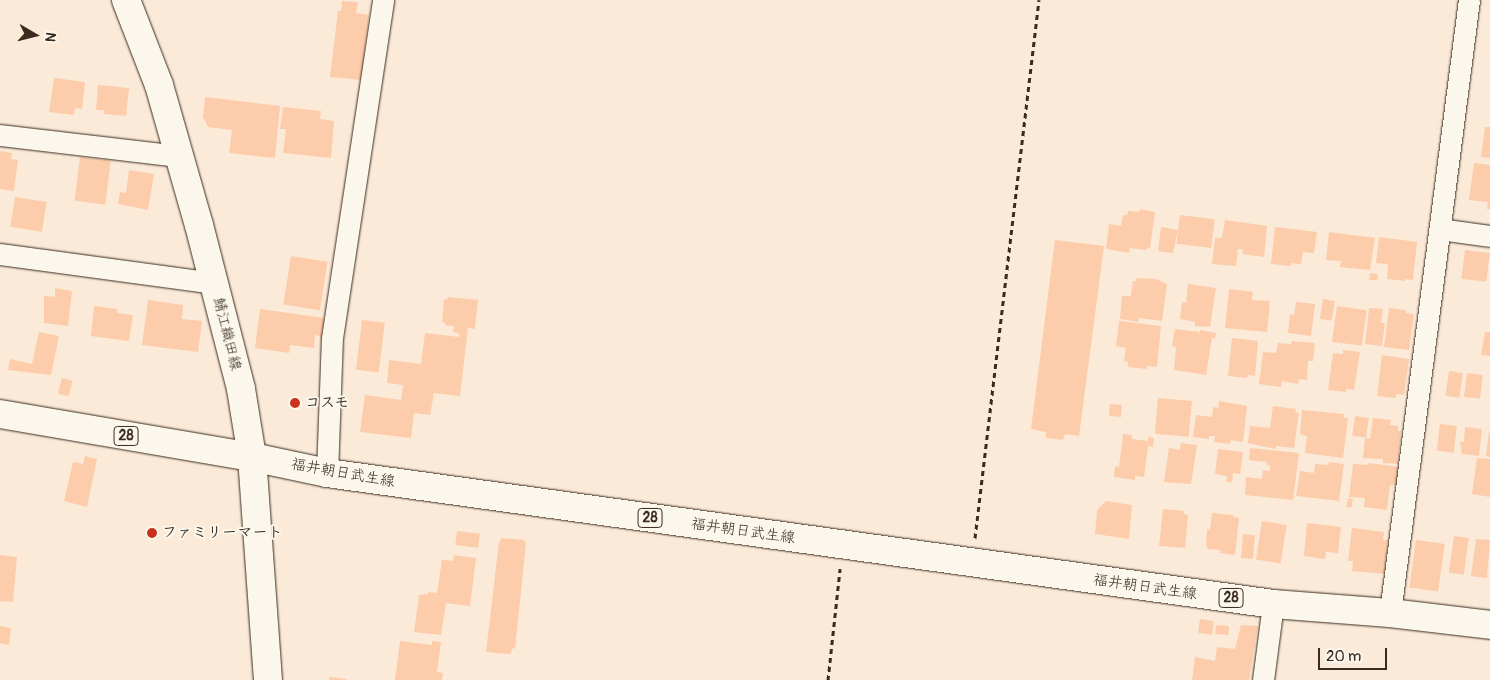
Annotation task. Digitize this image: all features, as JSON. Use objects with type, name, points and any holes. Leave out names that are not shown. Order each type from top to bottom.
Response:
[{"type":"main road","name":"鯖江織田線","points":[[126,0],[159,85],[214,283],[241,389],[252,456],[268,680]]},
{"type":"main road","name":"福井朝日武生線","points":[[0,414],[252,456],[327,473],[972,564],[1274,604],[1390,613],[1490,626]]},
{"type":"street","points":[[327,473],[332,338],[383,0]]},
{"type":"street","points":[[1390,613],[1469,0]]},
{"type":"street","points":[[0,134],[179,156]]},
{"type":"street","points":[[1440,229],[1490,236]]},
{"type":"street","points":[[0,254],[214,283]]},
{"type":"street","points":[[1263,680],[1274,604]]},
{"type":"path","points":[[972,564],[1039,0]]},
{"type":"path","points":[[828,680],[843,546]]},
{"type":"building","points":[[342,1],[358,2],[356,13],[369,15],[361,80],[330,77],[338,11],[341,11]]},
{"type":"building","points":[[54,78],[85,82],[82,109],[75,108],[74,115],[49,112]]},
{"type":"building","points":[[98,85],[129,88],[126,116],[104,114],[104,110],[96,110]]},
{"type":"building","points":[[205,97],[280,106],[275,158],[229,153],[232,130],[208,127],[203,117]]},
{"type":"building","points":[[283,107],[321,111],[320,119],[334,121],[331,158],[283,153],[286,129],[280,129]]},
{"type":"building","points":[[1485,127],[1490,127],[1490,158],[1481,157]]},
{"type":"building","points":[[0,151],[12,153],[11,159],[18,160],[14,191],[0,189]]},
{"type":"building","points":[[80,157],[111,161],[105,204],[75,201]]},
{"type":"building","points":[[1474,163],[1490,165],[1490,209],[1487,209],[1488,202],[1469,200]]},
{"type":"building","points":[[129,170],[154,174],[148,210],[118,204],[120,192],[126,193]]},
{"type":"building","points":[[15,197],[47,202],[42,232],[10,227]]},
{"type":"building","points":[[1140,209],[1155,212],[1150,248],[1147,248],[1147,250],[1130,248],[1129,253],[1106,249],[1109,224],[1121,226],[1123,215],[1127,215],[1128,211],[1139,212]]},
{"type":"building","points":[[1180,215],[1215,219],[1211,248],[1176,244]]},
{"type":"building","points":[[1225,220],[1267,226],[1264,257],[1242,254],[1243,249],[1238,249],[1236,266],[1212,264],[1215,238],[1222,238]]},
{"type":"building","points":[[1161,227],[1178,230],[1173,253],[1158,251]]},
{"type":"building","points":[[1275,227],[1317,232],[1314,253],[1303,252],[1301,264],[1291,263],[1291,266],[1271,264]]},
{"type":"building","points":[[1329,232],[1375,238],[1370,270],[1340,267],[1341,261],[1326,260]]},
{"type":"building","points":[[1379,237],[1417,242],[1413,280],[1387,279],[1388,264],[1376,263]]},
{"type":"building","points":[[1055,240],[1104,246],[1079,436],[1065,434],[1063,440],[1046,438],[1046,432],[1031,429]]},
{"type":"building","points":[[1465,250],[1490,253],[1486,282],[1461,279]]},
{"type":"building","points":[[291,256],[328,262],[320,310],[283,304]]},
{"type":"building","points":[[1370,273],[1378,274],[1377,280],[1369,280]]},
{"type":"building","points":[[1136,278],[1156,279],[1167,284],[1162,321],[1139,318],[1138,322],[1120,319],[1122,296],[1131,296],[1133,281],[1136,281]]},
{"type":"building","points":[[1188,284],[1216,288],[1210,327],[1195,326],[1195,322],[1180,319],[1182,302],[1186,303]]},
{"type":"building","points":[[55,288],[72,291],[68,326],[44,323],[44,296],[55,297]]},
{"type":"building","points":[[1229,289],[1253,292],[1252,300],[1270,301],[1267,332],[1225,328]]},
{"type":"building","points":[[448,297],[478,300],[475,329],[468,328],[460,396],[434,393],[430,415],[414,413],[411,438],[360,432],[365,395],[401,400],[403,385],[387,383],[389,360],[421,364],[425,333],[459,337],[459,333],[453,332],[454,326],[445,325],[445,322],[442,322],[444,299],[447,300]]},
{"type":"building","points":[[1323,299],[1335,301],[1332,321],[1320,319]]},
{"type":"building","points":[[148,300],[183,305],[182,319],[202,321],[198,352],[142,345]]},
{"type":"building","points":[[1296,302],[1315,304],[1311,336],[1288,333],[1290,314],[1294,315]]},
{"type":"building","points":[[94,306],[117,309],[117,313],[133,315],[129,341],[91,336]]},
{"type":"building","points":[[1337,306],[1367,310],[1362,346],[1332,342]]},
{"type":"building","points":[[1369,308],[1383,309],[1381,323],[1385,323],[1382,346],[1365,344]]},
{"type":"building","points":[[1389,308],[1406,310],[1406,313],[1414,314],[1409,350],[1384,347]]},
{"type":"building","points":[[260,309],[324,318],[322,336],[328,341],[320,340],[320,336],[315,335],[314,348],[290,345],[289,353],[255,348]]},
{"type":"building","points":[[362,320],[385,323],[379,372],[356,370]]},
{"type":"building","points":[[1119,321],[1161,326],[1157,367],[1147,366],[1147,369],[1128,367],[1128,362],[1124,361],[1126,348],[1116,346]]},
{"type":"building","points":[[1175,329],[1199,332],[1200,335],[1200,330],[1216,333],[1215,338],[1212,338],[1206,375],[1174,370],[1176,347],[1172,346]]},
{"type":"building","points":[[39,332],[59,336],[51,375],[8,370],[10,359],[32,364]]},
{"type":"building","points":[[1485,332],[1490,332],[1490,356],[1481,355]]},
{"type":"building","points":[[1232,338],[1258,341],[1255,376],[1248,375],[1247,378],[1228,376]]},
{"type":"building","points":[[1292,341],[1315,343],[1313,361],[1308,361],[1307,380],[1299,379],[1298,384],[1282,381],[1281,387],[1259,384],[1263,352],[1276,353],[1278,343],[1291,344]]},
{"type":"building","points":[[1343,350],[1360,352],[1354,390],[1346,389],[1346,392],[1328,390],[1333,353],[1343,354]]},
{"type":"building","points":[[1382,355],[1409,359],[1404,395],[1396,394],[1396,398],[1377,396]]},
{"type":"building","points":[[1449,371],[1463,373],[1459,398],[1446,396]]},
{"type":"building","points":[[1467,373],[1483,375],[1480,399],[1464,397]]},
{"type":"building","points":[[62,378],[73,381],[68,396],[58,393]]},
{"type":"building","points":[[1158,398],[1192,401],[1189,437],[1155,434]]},
{"type":"building","points":[[1219,401],[1247,406],[1243,442],[1231,440],[1230,444],[1214,442],[1215,436],[1209,436],[1209,439],[1193,437],[1196,415],[1212,417],[1213,407],[1218,408],[1217,416]]},
{"type":"building","points":[[1110,404],[1122,405],[1121,417],[1109,416]]},
{"type":"building","points":[[1273,406],[1296,409],[1295,412],[1299,413],[1294,448],[1276,446],[1276,449],[1248,443],[1250,426],[1270,428]]},
{"type":"building","points":[[1302,410],[1344,414],[1344,418],[1348,418],[1343,458],[1305,453],[1307,436],[1300,434]]},
{"type":"building","points":[[1355,416],[1369,418],[1366,438],[1352,436]]},
{"type":"building","points":[[1373,418],[1391,420],[1390,425],[1398,426],[1398,431],[1401,431],[1398,464],[1383,463],[1383,459],[1363,458],[1365,438],[1370,439]]},
{"type":"building","points":[[1440,424],[1457,426],[1454,453],[1437,451]]},
{"type":"building","points":[[1465,427],[1482,429],[1479,456],[1462,454],[1460,442],[1464,442]]},
{"type":"building","points":[[1490,431],[1490,457],[1486,456]]},
{"type":"building","points":[[1123,434],[1132,435],[1132,439],[1148,441],[1148,437],[1154,438],[1153,447],[1148,446],[1144,477],[1135,476],[1135,480],[1114,477],[1115,466],[1119,467]]},
{"type":"building","points":[[1181,443],[1197,445],[1191,484],[1164,482],[1169,448],[1180,450]]},
{"type":"building","points":[[1250,448],[1299,453],[1293,500],[1245,495],[1246,477],[1262,479],[1263,470],[1270,471],[1270,466],[1267,465],[1267,462],[1249,460]]},
{"type":"building","points":[[1218,449],[1243,452],[1240,474],[1233,473],[1232,482],[1226,482],[1227,476],[1215,474]]},
{"type":"building","points":[[85,456],[97,459],[87,507],[64,501],[73,462],[83,464]]},
{"type":"building","points":[[1477,458],[1490,459],[1490,497],[1472,494]]},
{"type":"building","points":[[1329,462],[1344,464],[1339,501],[1296,496],[1300,471],[1314,473],[1315,464],[1328,465]]},
{"type":"building","points":[[1369,463],[1399,467],[1397,485],[1390,485],[1387,510],[1364,507],[1365,498],[1349,497],[1353,464],[1368,465]]},
{"type":"building","points":[[1348,498],[1353,499],[1351,508],[1346,507]]},
{"type":"building","points":[[1106,501],[1132,505],[1129,539],[1095,534],[1097,510]]},
{"type":"building","points":[[1163,509],[1184,511],[1184,514],[1188,515],[1185,548],[1159,546]]},
{"type":"building","points":[[1212,513],[1233,515],[1233,517],[1239,518],[1235,555],[1220,553],[1221,550],[1208,549],[1206,545],[1207,529],[1210,530]]},
{"type":"building","points":[[1262,521],[1287,525],[1281,563],[1256,560]]},
{"type":"building","points":[[1307,523],[1341,527],[1338,553],[1326,552],[1325,559],[1304,556]]},
{"type":"building","points":[[1352,528],[1384,532],[1383,540],[1388,540],[1385,574],[1352,571],[1353,561],[1348,561]]},
{"type":"building","points":[[457,531],[480,534],[478,548],[455,545]]},
{"type":"building","points":[[1243,534],[1255,535],[1253,559],[1241,558]]},
{"type":"building","points":[[1454,536],[1469,538],[1464,575],[1449,573]]},
{"type":"building","points":[[502,538],[524,540],[526,543],[515,649],[512,648],[511,654],[486,652],[499,542]]},
{"type":"building","points":[[1476,539],[1490,540],[1487,578],[1471,576]]},
{"type":"building","points":[[1416,540],[1445,544],[1438,592],[1409,588]]},
{"type":"building","points":[[0,555],[17,557],[13,602],[0,601]]},
{"type":"building","points":[[454,555],[476,558],[470,606],[446,603],[441,635],[414,632],[419,595],[428,594],[428,592],[437,593],[442,560],[453,561]]},
{"type":"building","points":[[1200,619],[1214,621],[1212,635],[1198,633]]},
{"type":"building","points":[[1216,625],[1229,626],[1228,635],[1215,634]]},
{"type":"building","points":[[1241,625],[1258,626],[1249,680],[1192,680],[1195,657],[1215,661],[1217,647],[1235,649]]},
{"type":"building","points":[[0,626],[11,628],[9,645],[0,643]]},
{"type":"building","points":[[400,641],[432,645],[432,641],[441,642],[437,672],[443,673],[442,680],[395,680]]},
{"type":"building","points":[[329,677],[347,679],[347,680],[329,680]]},
{"type":"place","name":"コスモ","points":[[295,403]]},
{"type":"place","name":"ファミリーマート","points":[[152,533]]}]
